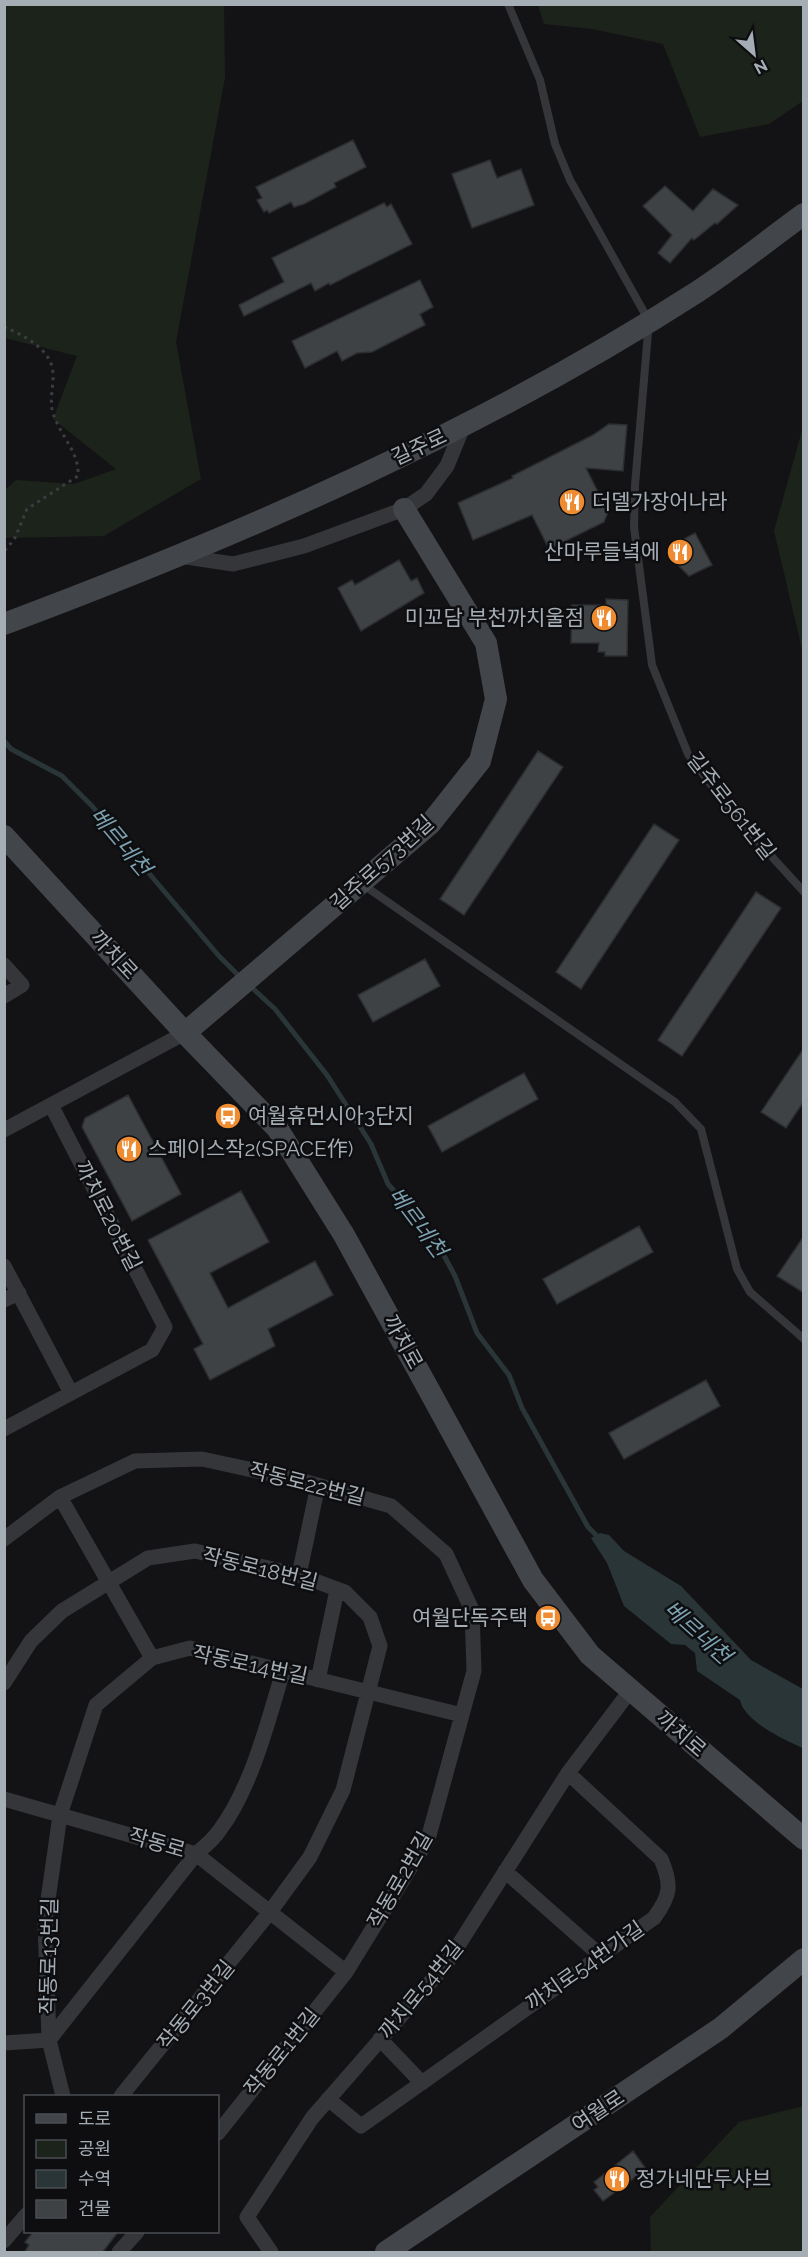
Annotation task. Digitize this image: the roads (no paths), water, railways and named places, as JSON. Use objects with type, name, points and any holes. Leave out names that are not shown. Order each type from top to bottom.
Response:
[{"type":"street","name":"길주로","points":[[4,624],[180,556],[463,427],[566,371],[699,291],[804,214]]},
{"type":"street","points":[[180,556],[233,564],[304,546],[404,509],[426,494],[447,466],[463,427]]},
{"type":"street","name":"길주로573번길","points":[[185,1033],[430,824],[480,761],[496,699],[486,643],[404,509]]},
{"type":"street","name":"까치로","points":[[4,836],[185,1033],[277,1128],[344,1235],[533,1580],[567,1628],[590,1655],[630,1691],[804,1839]]},
{"type":"street","points":[[4,965],[22,985],[4,996]]},
{"type":"street","points":[[4,1130],[185,1033]]},
{"type":"street","name":"까치로20번길","points":[[51,1105],[165,1327],[152,1350],[71,1393]]},
{"type":"street","points":[[4,1266],[71,1393],[4,1429]]},
{"type":"street","points":[[4,1300],[19,1293]]},
{"type":"street","name":"작동로22번길","points":[[4,1539],[60,1497],[135,1461],[202,1459],[318,1485],[391,1506],[446,1554],[472,1610],[474,1671],[462,1715]]},
{"type":"street","points":[[299,1575],[318,1485]]},
{"type":"street","points":[[60,1497],[152,1658]]},
{"type":"street","name":"작동로18번길","points":[[4,1683],[39,1633],[62,1611],[148,1558],[195,1551],[299,1575],[345,1592],[370,1617],[380,1646],[343,1790],[310,1857],[270,1912]]},
{"type":"street","points":[[318,1680],[337,1590]]},
{"type":"street","name":"작동로14번길","points":[[60,1815],[96,1704],[152,1658],[190,1648],[462,1715]]},
{"type":"street","points":[[4,2043],[49,2040],[196,1854],[219,1832],[243,1787],[283,1671]]},
{"type":"street","name":"까치로54번길","points":[[271,2253],[247,2217],[312,2118],[447,1964],[567,1773],[630,1691]]},
{"type":"street","name":"작동로2번길","points":[[346,1972],[428,1839],[462,1715]]},
{"type":"street","name":"까치로54번가길","points":[[328,2099],[361,2126],[654,1918],[667,1900],[669,1877],[661,1859],[567,1773]]},
{"type":"street","name":"작동로","points":[[4,1799],[196,1854],[346,1972]]},
{"type":"street","name":"작동로13번길","points":[[60,1815],[45,1921],[49,2040],[63,2095]]},
{"type":"street","points":[[505,1871],[601,1956]]},
{"type":"street","name":"작동로3번길","points":[[123,2095],[270,1912]]},
{"type":"street","name":"여월로","points":[[386,2253],[721,2028],[804,1959]]},
{"type":"street","name":"작동로1번길","points":[[219,2132],[346,1972]]},
{"type":"street","points":[[380,2039],[422,2083]]},
{"type":"street","points":[[5,2240],[24,2217]]},
{"type":"street","points":[[118,2253],[136,2233]]},
{"type":"lane","points":[[508,4],[540,80],[555,144],[570,180],[649,321]]},
{"type":"lane","name":"길주로561번길","points":[[649,321],[635,485],[634,527],[652,665],[688,754],[733,814],[804,892]]},
{"type":"lane","points":[[361,883],[675,1102],[701,1129],[737,1269],[750,1292],[804,1339]]},
{"type":"water","points":[[600,1533],[609,1535],[624,1551],[681,1586],[751,1660],[803,1689],[803,1748],[776,1735],[757,1722],[743,1708],[740,1700],[697,1671],[695,1653],[685,1645],[671,1644],[624,1606],[607,1563],[591,1538]]},
{"type":"waterway","name":"베르네천","points":[[4,741],[11,749],[62,776],[92,806],[219,956],[240,977]]},
{"type":"waterway","name":"베르네천","points":[[249,985],[275,1009],[327,1075],[371,1144],[388,1184],[434,1237],[455,1276],[477,1333],[509,1375],[522,1408],[588,1527],[601,1540]]},
{"type":"place","name":"더델가장어나라","points":[[572,502]]},
{"type":"place","name":"산마루들녘에","points":[[680,552]]},
{"type":"place","name":"미꼬담 부천까치울점","points":[[604,618]]},
{"type":"place","name":"여월휴먼시아3단지","points":[[228,1116]]},
{"type":"place","name":"스페이스작2(SPACE作)","points":[[129,1149]]},
{"type":"place","name":"여월단독주택","points":[[548,1618]]},
{"type":"place","name":"정가네만두샤브","points":[[617,2179]]}]
